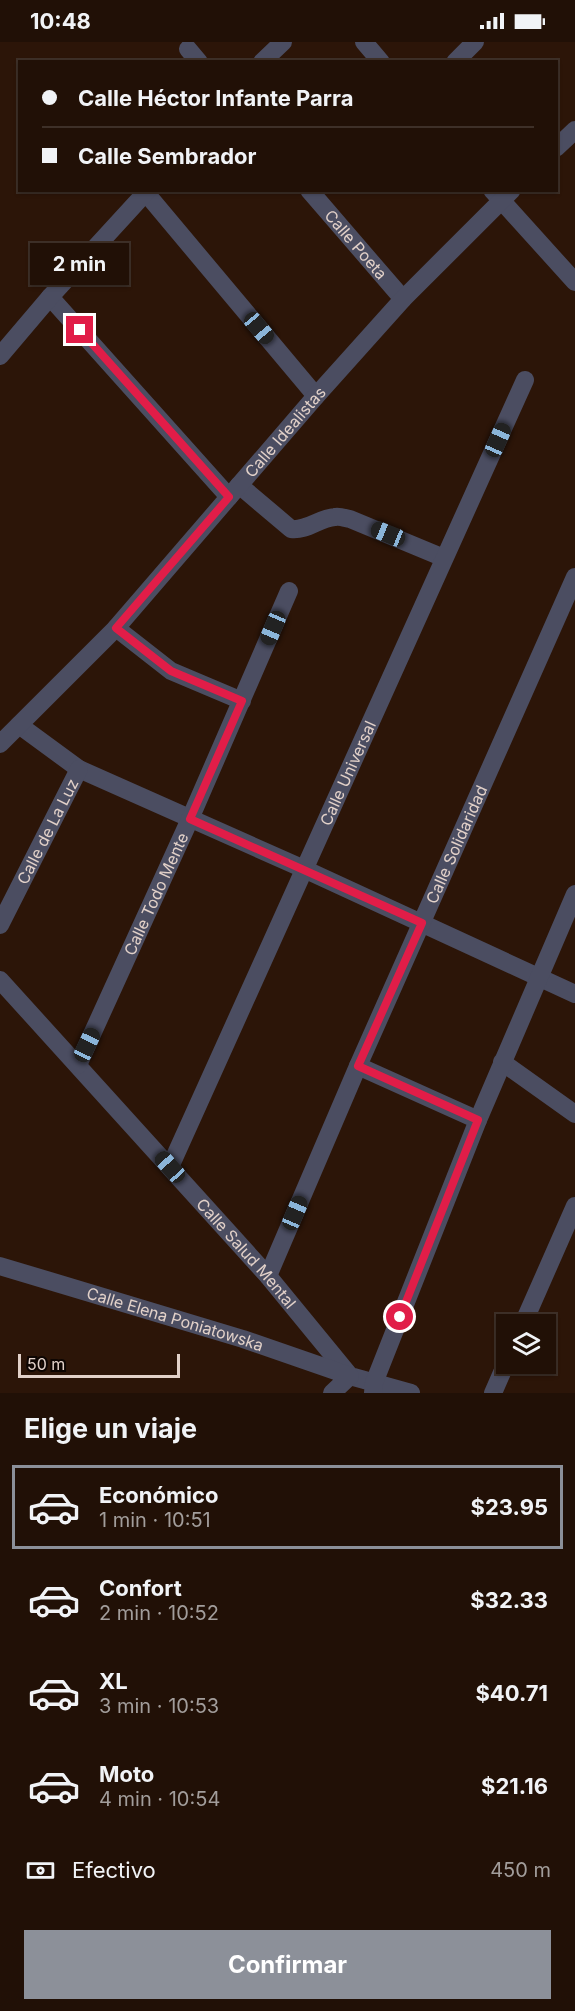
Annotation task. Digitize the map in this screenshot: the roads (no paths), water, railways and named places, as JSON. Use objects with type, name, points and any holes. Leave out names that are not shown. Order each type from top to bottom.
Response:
[{"type":"street","points":[[264,60],[283,42]]},
{"type":"street","points":[[364,42],[379,60]]},
{"type":"street","points":[[458,60],[475,42]]},
{"type":"street","points":[[558,146],[575,130]]},
{"type":"street","points":[[0,356],[50,297],[147,192],[316,396]]},
{"type":"street","name":"Calle Poeta","points":[[311,192],[403,299]]},
{"type":"street","points":[[502,194],[575,282]]},
{"type":"street","name":"Calle Idealistas","points":[[0,744],[116,628],[316,396],[502,194]]},
{"type":"street","points":[[50,297],[234,491],[291,529],[304,528],[336,516],[350,519],[444,558]]},
{"type":"street","name":"Calle Universal","points":[[170,1167],[525,380]]},
{"type":"street","name":"Calle Solidaridad","points":[[268,1276],[358,1066],[575,578]]},
{"type":"street","name":"Calle Todo Mente","points":[[78,1065],[190,819],[289,591]]},
{"type":"street","points":[[116,628],[171,671],[242,701]]},
{"type":"street","points":[[19,725],[79,768],[575,994]]},
{"type":"street","name":"Calle de La Luz","points":[[0,926],[79,768]]},
{"type":"street","points":[[373,1388],[478,1120],[575,894]]},
{"type":"street","name":"Calle Salud Mental","points":[[0,980],[268,1276],[350,1376]]},
{"type":"street","points":[[502,1062],[575,1114]]},
{"type":"street","points":[[358,1066],[478,1120]]},
{"type":"street","points":[[527,1314],[575,1206]]},
{"type":"street","name":"Calle Elena Poniatowska","points":[[0,1266],[243,1339],[350,1376]]},
{"type":"street","points":[[493,1393],[501,1374]]},
{"type":"street","points":[[332,1393],[350,1376],[373,1388],[411,1393]]}]
